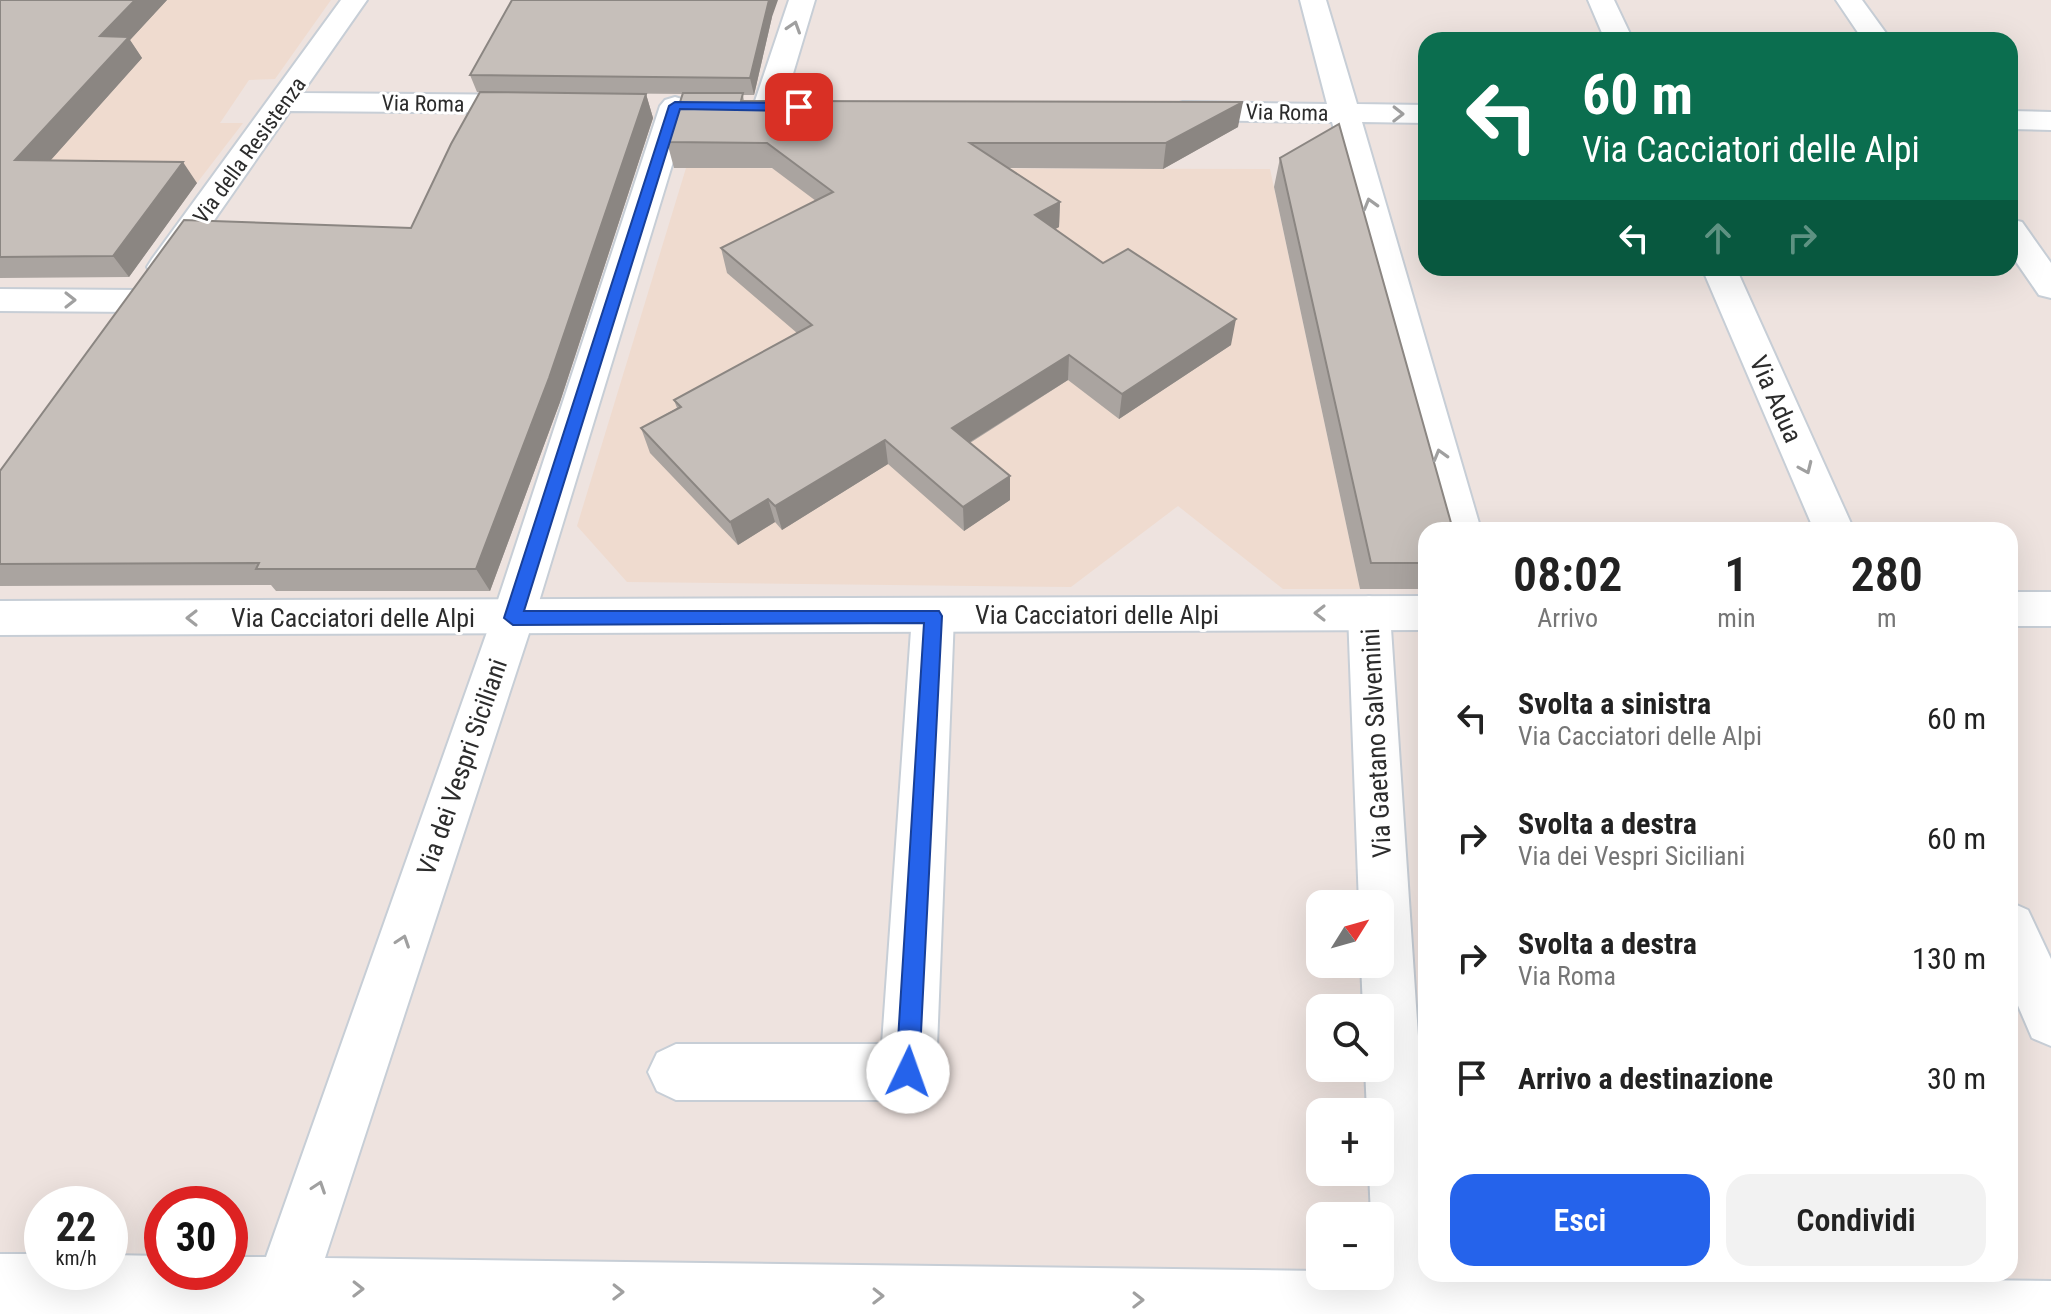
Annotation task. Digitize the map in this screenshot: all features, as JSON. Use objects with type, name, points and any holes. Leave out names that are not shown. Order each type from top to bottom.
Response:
[{"type":"street","name":"Via della Resistenza","points":[[0,300],[130,314],[354,0]]},
{"type":"street","points":[[768,107],[802,0]]},
{"type":"street","points":[[1313,0],[1459,522]]},
{"type":"street","points":[[1601,0],[1615,32]]},
{"type":"street","points":[[1849,0],[1871,32]]},
{"type":"street","name":"Via Roma","points":[[284,102],[566,105]]},
{"type":"street","name":"Via dei Vespri Siciliani","points":[[285,1288],[513,618],[675,106]]},
{"type":"street","points":[[737,106],[799,107]]},
{"type":"street","name":"Via Roma","points":[[1157,111],[1418,114]]},
{"type":"street","points":[[2018,120],[2051,121]]},
{"type":"street","points":[[2018,240],[2051,287]]},
{"type":"street","name":"Via Adua","points":[[1723,276],[1830,522]]},
{"type":"street","points":[[2018,609],[2051,609]]},
{"type":"street","name":"Via Gaetano Salvemini","points":[[1369,613],[1405,1303]]},
{"type":"street","name":"Via Cacciatori delle Alpi","points":[[0,618],[1418,613]]},
{"type":"street","points":[[676,1072],[908,1072],[933,616]]},
{"type":"street","points":[[2018,945],[2051,1019]]},
{"type":"street","points":[[0,1284],[2051,1312]]},
{"type":"shaded area","points":[[0,0],[331,0],[275,79],[249,80],[220,123],[243,123],[197,183],[19,181]]},
{"type":"shaded area","points":[[686,168],[1270,169],[1360,589],[1283,589],[1178,506],[1071,587],[627,582],[577,526]]},
{"type":"building","points":[[0,0],[135,0],[100,36],[129,37],[15,160],[183,162],[113,256],[0,257]]},
{"type":"building","points":[[512,0],[769,0],[750,78],[470,75]]},
{"type":"building","points":[[480,92],[646,94],[549,378],[476,569],[256,569],[259,563],[0,564],[0,471],[184,220],[411,228]]},
{"type":"building","points":[[683,93],[743,93],[741,101],[1243,102],[1166,143],[970,143],[1060,202],[1035,215],[1103,263],[1128,249],[1236,319],[1122,394],[1069,355],[952,428],[1010,476],[963,507],[885,440],[775,506],[768,499],[730,522],[641,428],[681,407],[674,400],[812,325],[721,248],[833,192],[767,143],[667,142]]},
{"type":"building","points":[[1339,124],[1451,522],[1418,522],[1418,563],[1371,563],[1280,158]]},
{"type":"route","points":[[799,107],[675,106],[513,618],[933,616],[908,1072]]}]
